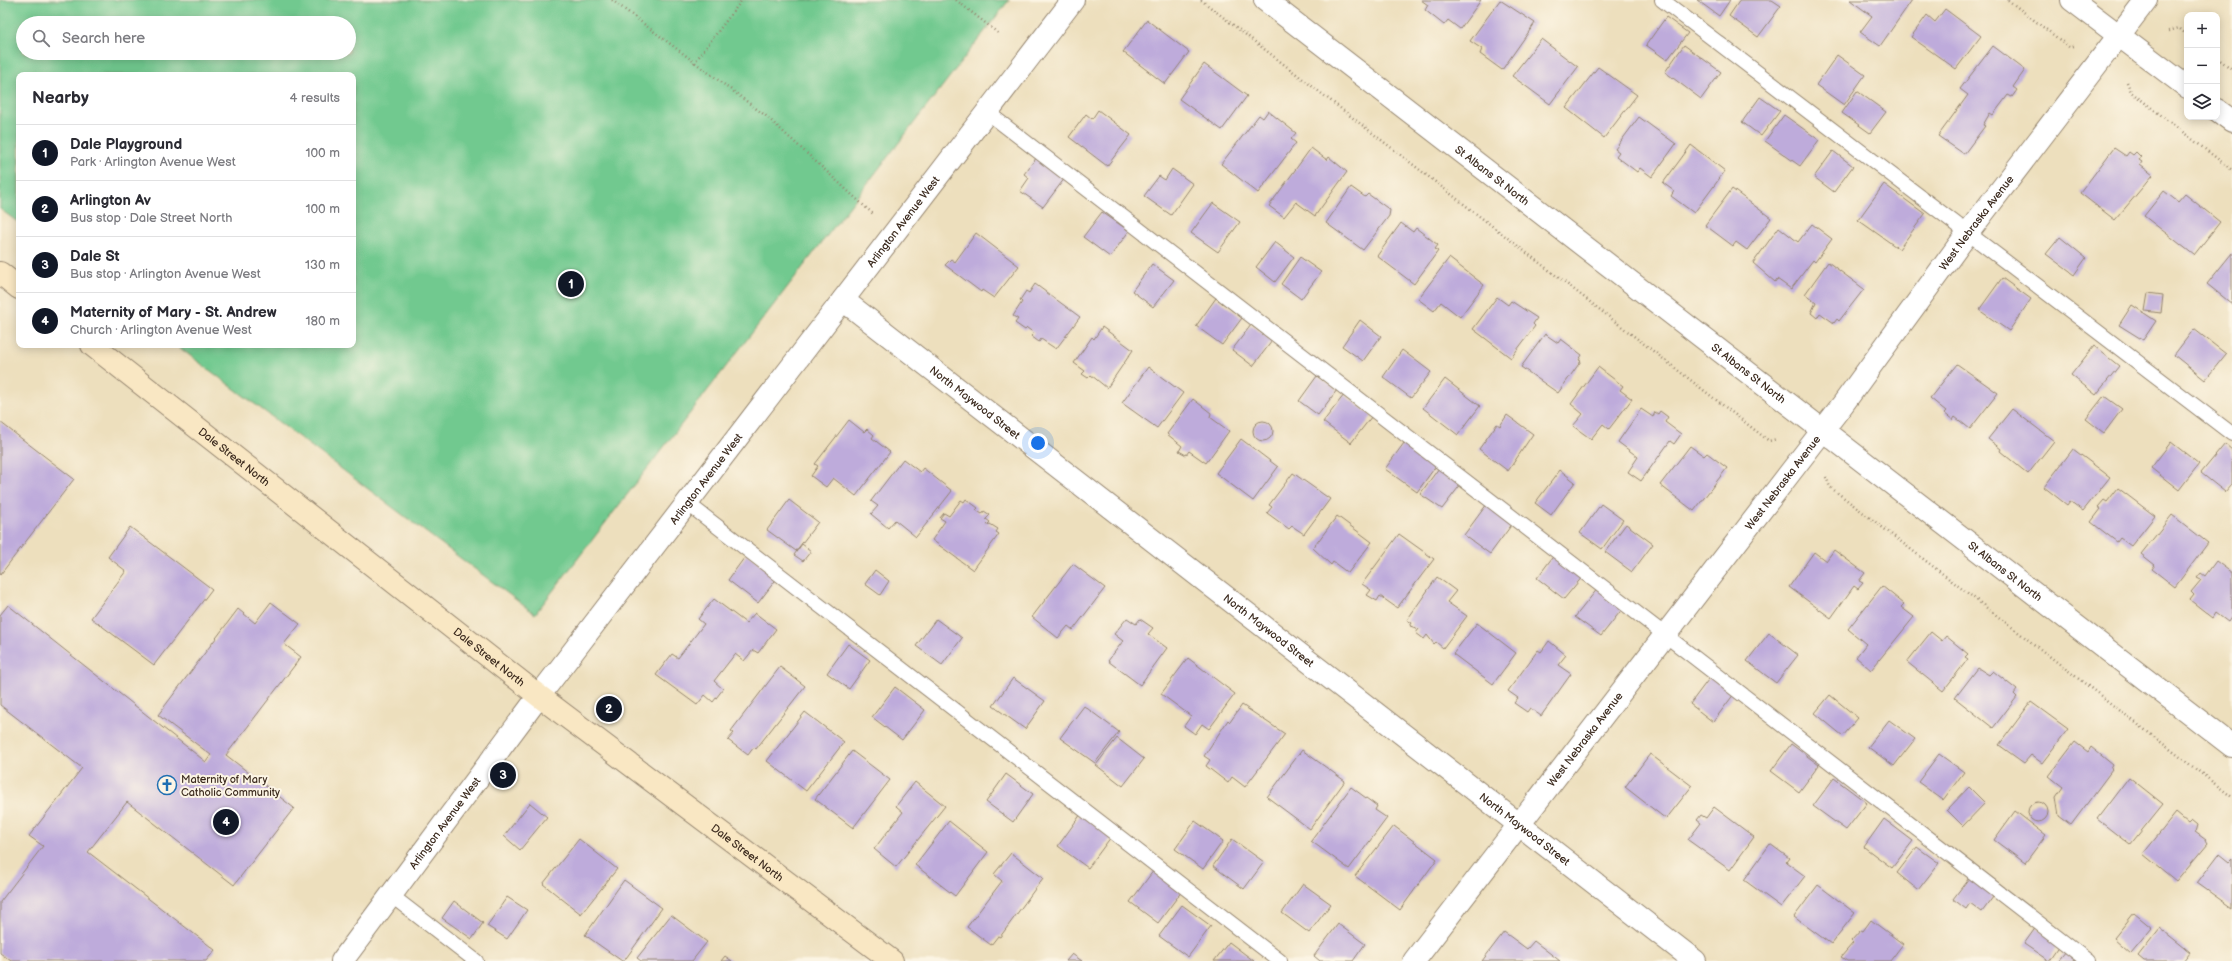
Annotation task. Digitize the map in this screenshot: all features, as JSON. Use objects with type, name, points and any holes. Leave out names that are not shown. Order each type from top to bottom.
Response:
[{"type":"main road","points":[[0,273],[16,286]]},
{"type":"main road","name":"Dale Street North","points":[[96,348],[539,696],[892,961]]},
{"type":"street","name":"Arlington Avenue West","points":[[342,961],[392,896],[539,696],[1074,0]]},
{"type":"street","name":"St Albans St North","points":[[1265,0],[2232,746]]},
{"type":"street","points":[[2072,0],[2184,85]]},
{"type":"street","name":"West Nebraska Avenue","points":[[1414,961],[1856,386],[1967,234],[2120,36],[2146,0]]},
{"type":"street","points":[[2220,112],[2232,121]]},
{"type":"street","name":"North Maywood Street","points":[[843,300],[1520,823],[1695,961]]},
{"type":"lane","points":[[1662,0],[1967,234],[2232,434]]},
{"type":"lane","points":[[987,112],[2088,961]]},
{"type":"lane","points":[[687,503],[1280,961]]},
{"type":"lane","points":[[392,896],[476,961]]},
{"type":"path","points":[[612,0],[766,116],[895,233]]},
{"type":"path","points":[[694,63],[742,0]]},
{"type":"path","points":[[956,0],[998,33]]},
{"type":"path","points":[[1201,0],[1769,441],[1777,439]]},
{"type":"path","points":[[2008,0],[2069,47],[2077,45]]},
{"type":"path","points":[[2169,31],[2179,28],[2184,32]]},
{"type":"path","points":[[2220,60],[2232,70]]},
{"type":"path","points":[[2127,82],[2131,92],[2232,170]]},
{"type":"path","points":[[1826,477],[1830,487],[2232,797]]},
{"type":"green space","points":[[0,0],[1009,0],[535,614],[180,348],[356,348],[356,72],[16,72],[16,221],[0,209]]},
{"type":"building","points":[[1421,0],[1481,0],[1460,29],[1448,20],[1444,25],[1425,10],[1428,5]]},
{"type":"building","points":[[1500,0],[1535,23],[1502,70],[1480,54],[1482,49],[1470,41]]},
{"type":"building","points":[[1697,0],[1730,0],[1719,16]]},
{"type":"building","points":[[1740,0],[1772,0],[1781,6],[1758,37],[1729,16]]},
{"type":"building","points":[[1850,0],[1912,0],[1880,46],[1860,32],[1872,16]]},
{"type":"building","points":[[1945,9],[1981,36],[1956,69],[1911,37],[1927,15],[1935,22]]},
{"type":"building","points":[[1666,17],[1688,33],[1667,60],[1646,45]]},
{"type":"building","points":[[1147,20],[1189,52],[1165,84],[1123,52]]},
{"type":"building","points":[[1541,39],[1578,67],[1550,104],[1512,76]]},
{"type":"building","points":[[1684,45],[1721,72],[1701,99],[1665,72]]},
{"type":"building","points":[[1993,46],[2025,70],[2013,87],[2017,90],[2012,97],[2008,95],[1993,115],[1990,113],[1983,125],[1985,126],[1964,154],[1938,136],[1968,95],[1960,89]]},
{"type":"building","points":[[1837,55],[1865,75],[1844,105],[1816,85]]},
{"type":"building","points":[[1204,64],[1247,96],[1222,130],[1179,99]]},
{"type":"building","points":[[1598,67],[1637,95],[1604,138],[1566,108]]},
{"type":"building","points":[[1857,91],[1886,112],[1870,133],[1842,113]]},
{"type":"building","points":[[1760,97],[1780,111],[1761,136],[1742,122]]},
{"type":"building","points":[[1098,110],[1131,135],[1107,166],[1069,137],[1086,114],[1092,119]]},
{"type":"building","points":[[1268,111],[1296,133],[1291,139],[1296,143],[1258,193],[1221,164],[1259,115],[1263,118]]},
{"type":"building","points":[[1784,115],[1819,140],[1800,166],[1765,141]]},
{"type":"building","points":[[1639,117],[1676,144],[1652,177],[1640,168],[1637,172],[1616,156],[1619,152],[1615,149]]},
{"type":"building","points":[[1691,145],[1725,171],[1694,213],[1671,196],[1674,191],[1663,183]]},
{"type":"building","points":[[1311,148],[1327,160],[1329,157],[1347,172],[1315,216],[1296,202],[1284,217],[1269,206]]},
{"type":"building","points":[[2114,148],[2126,156],[2129,152],[2133,155],[2136,152],[2141,157],[2139,160],[2142,162],[2140,165],[2153,175],[2115,220],[2080,193]]},
{"type":"building","points":[[1833,151],[1853,166],[1834,192],[1814,177]]},
{"type":"building","points":[[1037,157],[1065,178],[1043,207],[1020,191],[1029,178],[1024,174]]},
{"type":"building","points":[[1172,169],[1193,184],[1171,215],[1144,196],[1159,176],[1165,180]]},
{"type":"building","points":[[1884,184],[1925,214],[1899,249],[1858,220]]},
{"type":"building","points":[[1351,187],[1365,197],[1368,194],[1390,210],[1389,216],[1363,250],[1326,223]]},
{"type":"building","points":[[1732,189],[1771,218],[1747,250],[1736,242],[1733,246],[1705,225]]},
{"type":"building","points":[[2164,191],[2178,202],[2185,194],[2220,222],[2194,255],[2144,216]]},
{"type":"building","points":[[1213,203],[1240,222],[1218,252],[1191,233]]},
{"type":"building","points":[[1102,212],[1129,231],[1110,257],[1083,237]]},
{"type":"building","points":[[1401,223],[1413,232],[1416,228],[1438,245],[1435,249],[1438,251],[1414,284],[1377,256]]},
{"type":"building","points":[[1812,224],[1832,239],[1815,262],[1813,260],[1791,289],[1777,279],[1775,282],[1753,263],[1779,227],[1798,242]]},
{"type":"building","points":[[976,233],[1019,266],[994,298],[982,290],[981,292],[945,265],[951,259],[955,262]]},
{"type":"building","points":[[2060,237],[2086,258],[2074,275],[2046,254]]},
{"type":"building","points":[[1275,242],[1294,257],[1275,282],[1256,267]]},
{"type":"building","points":[[2232,253],[2232,304],[2207,284]]},
{"type":"building","points":[[1300,257],[1321,272],[1301,299],[1281,284]]},
{"type":"building","points":[[1449,258],[1484,285],[1460,317],[1441,302],[1434,311],[1418,299]]},
{"type":"building","points":[[1828,262],[1864,289],[1839,321],[1837,319],[1834,323],[1820,313],[1817,318],[1811,313],[1816,302],[1805,294]]},
{"type":"building","points":[[1152,264],[1174,280],[1153,307],[1132,291]]},
{"type":"building","points":[[2002,278],[2031,299],[2009,331],[1979,310]]},
{"type":"building","points":[[1035,284],[1080,317],[1056,349],[1041,339],[1039,342],[1031,336],[1034,333],[1027,328],[1025,330],[1015,323],[1018,319],[1013,316],[1022,302],[1020,300],[1026,291],[1029,293]]},
{"type":"building","points":[[2148,293],[2163,295],[2161,313],[2145,311]]},
{"type":"building","points":[[1497,297],[1508,305],[1511,301],[1537,318],[1533,324],[1535,326],[1511,358],[1473,329]]},
{"type":"building","points":[[1216,298],[1242,318],[1222,345],[1196,326]]},
{"type":"building","points":[[2132,305],[2156,321],[2143,340],[2119,325]]},
{"type":"building","points":[[1360,320],[1381,336],[1363,361],[1342,346]]},
{"type":"building","points":[[1251,325],[1272,341],[1253,366],[1232,350]]},
{"type":"building","points":[[1102,327],[1133,350],[1107,388],[1091,375],[1088,378],[1082,374],[1085,371],[1074,363],[1092,337],[1094,339]]},
{"type":"building","points":[[2194,329],[2226,354],[2205,380],[2174,355]]},
{"type":"building","points":[[1545,334],[1558,343],[1561,339],[1582,355],[1579,360],[1581,361],[1558,393],[1521,367]]},
{"type":"building","points":[[2094,346],[2119,366],[2096,395],[2071,375]]},
{"type":"building","points":[[1402,350],[1431,372],[1411,398],[1383,377]]},
{"type":"building","points":[[1957,364],[1998,393],[1970,429],[1955,417],[1953,420],[1944,413],[1946,411],[1930,398]]},
{"type":"building","points":[[1148,367],[1183,393],[1157,428],[1122,403]]},
{"type":"building","points":[[1598,367],[1623,386],[1620,390],[1632,399],[1609,429],[1603,424],[1591,439],[1573,426],[1583,414],[1571,404]]},
{"type":"building","points":[[1317,376],[1337,390],[1318,415],[1299,401]]},
{"type":"building","points":[[1445,379],[1480,406],[1458,435],[1423,408]]},
{"type":"building","points":[[1344,395],[1372,416],[1351,443],[1323,422]]},
{"type":"building","points":[[2104,396],[2122,409],[2104,433],[2086,419]]},
{"type":"building","points":[[1193,399],[1211,413],[1210,417],[1229,431],[1206,463],[1189,451],[1186,455],[1179,451],[1182,446],[1167,434]]},
{"type":"building","points":[[1641,409],[1653,417],[1655,412],[1658,414],[1660,411],[1668,417],[1665,422],[1681,434],[1674,444],[1670,441],[1641,481],[1628,472],[1638,457],[1618,442]]},
{"type":"building","points":[[2012,409],[2054,441],[2028,474],[1988,439]]},
{"type":"building","points":[[1507,415],[1533,434],[1508,471],[1479,449],[1497,424],[1500,426]]},
{"type":"building","points":[[849,420],[864,432],[867,429],[874,435],[872,438],[890,452],[856,496],[833,478],[826,487],[811,476],[818,466],[815,464]]},
{"type":"building","points":[[1259,421],[1267,421],[1273,427],[1273,435],[1267,441],[1259,441],[1253,435],[1253,427]]},
{"type":"building","points":[[0,422],[74,479],[0,575]]},
{"type":"building","points":[[1241,439],[1278,467],[1253,501],[1216,473]]},
{"type":"building","points":[[2171,442],[2199,464],[2179,490],[2151,468]]},
{"type":"building","points":[[1404,443],[1436,466],[1417,492],[1385,469]]},
{"type":"building","points":[[2225,444],[2232,450],[2232,484],[2225,492],[2201,473]]},
{"type":"building","points":[[1690,446],[1704,456],[1707,453],[1727,468],[1694,511],[1660,485]]},
{"type":"building","points":[[2073,449],[2110,477],[2083,511],[2070,501],[2067,505],[2044,487]]},
{"type":"building","points":[[903,459],[920,472],[923,468],[952,491],[916,537],[895,520],[888,528],[871,514],[878,506],[871,501]]},
{"type":"building","points":[[1439,468],[1461,484],[1442,509],[1420,494]]},
{"type":"building","points":[[1560,470],[1575,482],[1551,515],[1535,503]]},
{"type":"building","points":[[1293,473],[1330,499],[1304,534],[1292,526],[1289,529],[1267,513],[1272,507],[1269,505]]},
{"type":"building","points":[[2118,488],[2155,516],[2131,546],[2120,538],[2117,542],[2091,522],[2101,509],[2098,507],[2104,500],[2107,502]]},
{"type":"building","points":[[966,499],[978,508],[976,510],[982,514],[984,511],[990,515],[986,519],[990,522],[987,525],[990,524],[998,529],[996,532],[999,534],[973,570],[932,540],[945,521],[940,518],[944,513],[949,516],[961,500],[964,502]]},
{"type":"building","points":[[789,500],[818,522],[796,551],[767,530]]},
{"type":"building","points":[[1487,504],[1513,523],[1490,554],[1464,535]]},
{"type":"building","points":[[1601,504],[1623,520],[1602,549],[1580,533]]},
{"type":"building","points":[[2172,515],[2208,543],[2175,587],[2152,569],[2155,565],[2141,554]]},
{"type":"building","points":[[1337,516],[1372,542],[1348,573],[1333,562],[1331,565],[1313,548]]},
{"type":"building","points":[[1626,524],[1653,544],[1632,572],[1605,552]]},
{"type":"building","points":[[130,527],[212,589],[154,665],[91,618],[126,571],[108,557]]},
{"type":"building","points":[[1399,534],[1434,559],[1397,608],[1380,596],[1377,601],[1367,595],[1371,590],[1362,584]]},
{"type":"building","points":[[802,544],[811,551],[803,561],[794,555]]},
{"type":"building","points":[[1834,550],[1865,573],[1859,581],[1863,583],[1858,589],[1854,586],[1831,618],[1789,587],[1814,552],[1826,561]]},
{"type":"building","points":[[747,554],[778,577],[758,603],[728,580]]},
{"type":"building","points":[[1555,554],[1583,576],[1564,599],[1537,578]]},
{"type":"building","points":[[2216,561],[2232,573],[2232,616],[2228,622],[2216,613],[2213,618],[2190,600],[2194,595],[2191,592],[2201,580],[2197,578],[2201,573],[2205,576]]},
{"type":"building","points":[[1073,564],[1105,588],[1073,630],[1068,626],[1058,638],[1032,617]]},
{"type":"building","points":[[875,570],[889,581],[880,595],[865,584]]},
{"type":"building","points":[[1437,577],[1456,591],[1447,602],[1467,616],[1443,648],[1436,642],[1434,644],[1427,635],[1424,639],[1416,633],[1419,629],[1410,626],[1412,623],[1407,620]]},
{"type":"building","points":[[1882,586],[1904,604],[1901,607],[1914,617],[1871,670],[1856,657],[1866,644],[1848,629]]},
{"type":"building","points":[[1598,588],[1623,608],[1601,636],[1575,617]]},
{"type":"building","points":[[714,599],[746,623],[755,613],[776,629],[758,653],[753,650],[744,661],[735,654],[714,681],[723,689],[713,702],[705,695],[697,705],[656,675],[672,654],[678,658],[704,624],[698,619]]},
{"type":"building","name":"Maternity of Mary Catholic Community","points":[[271,602],[300,624],[284,644],[301,657],[226,755],[294,808],[234,885],[127,802],[88,852],[215,950],[206,961],[11,961],[0,953],[0,902],[43,846],[29,836],[82,768],[0,705],[0,615],[8,605],[206,762],[211,755],[158,715],[238,609],[255,623]]},
{"type":"building","points":[[1127,618],[1136,624],[1140,619],[1153,628],[1148,634],[1167,648],[1140,685],[1108,661],[1123,641],[1114,634]]},
{"type":"building","points":[[936,619],[962,638],[942,665],[916,646]]},
{"type":"building","points":[[1477,623],[1516,653],[1493,684],[1453,654]]},
{"type":"building","points":[[1931,632],[1942,641],[1946,636],[1968,654],[1965,657],[1968,659],[1943,691],[1907,662]]},
{"type":"building","points":[[1769,633],[1798,655],[1776,683],[1747,661]]},
{"type":"building","points":[[1549,641],[1566,655],[1558,665],[1571,674],[1541,716],[1530,708],[1527,712],[1514,703],[1518,698],[1508,691],[1538,650],[1541,652]]},
{"type":"building","points":[[848,644],[870,660],[849,689],[827,673]]},
{"type":"building","points":[[1188,658],[1235,694],[1209,729],[1202,724],[1195,734],[1184,726],[1191,716],[1161,694]]},
{"type":"building","points":[[780,667],[805,686],[756,749],[754,747],[748,755],[728,740],[734,733],[731,731]]},
{"type":"building","points":[[1978,668],[1989,675],[1993,671],[2017,690],[2014,694],[2017,697],[1993,728],[1955,698]]},
{"type":"building","points":[[1711,676],[1734,694],[1713,722],[1690,704]]},
{"type":"building","points":[[1013,678],[1045,701],[1025,729],[993,706]]},
{"type":"building","points":[[895,687],[925,710],[902,740],[872,717]]},
{"type":"building","points":[[1830,695],[1858,718],[1843,736],[1815,713]]},
{"type":"building","points":[[2031,702],[2068,729],[2042,763],[2031,755],[2024,763],[1999,745]]},
{"type":"building","points":[[1242,705],[1285,734],[1245,787],[1232,777],[1228,783],[1206,766],[1210,760],[1204,756],[1228,720],[1230,722]]},
{"type":"building","points":[[1084,706],[1119,732],[1095,763],[1060,738]]},
{"type":"building","points":[[805,712],[844,742],[806,791],[767,761]]},
{"type":"building","points":[[1889,720],[1915,739],[1894,766],[1868,747]]},
{"type":"building","points":[[1117,738],[1144,759],[1123,786],[1096,765]]},
{"type":"building","points":[[2075,742],[2088,752],[2091,747],[2113,765],[2112,770],[2071,825],[2059,816],[2056,797],[2063,787],[2049,776]]},
{"type":"building","points":[[1791,744],[1819,765],[1799,792],[1771,771]]},
{"type":"building","points":[[1302,750],[1345,781],[1310,829],[1267,797]]},
{"type":"building","points":[[852,751],[890,780],[853,828],[815,799]]},
{"type":"building","points":[[1650,754],[1692,786],[1666,819],[1625,787]]},
{"type":"building","points":[[1939,754],[1964,772],[1943,800],[1918,782]]},
{"type":"building","points":[[1006,774],[1033,794],[1013,822],[986,802]]},
{"type":"building","points":[[2129,777],[2163,804],[2130,845],[2097,819]]},
{"type":"building","points":[[1834,778],[1867,803],[1846,830],[1813,806]]},
{"type":"building","points":[[915,782],[945,806],[896,867],[874,849],[903,812],[896,806]]},
{"type":"building","points":[[1351,787],[1377,806],[1375,810],[1387,818],[1349,869],[1311,841]]},
{"type":"building","points":[[1969,787],[1985,803],[1963,826],[1947,810]]},
{"type":"building","points":[[2038,802],[2045,805],[2048,812],[2045,819],[2038,822],[2031,819],[2028,812],[2031,805]]},
{"type":"building","points":[[530,803],[547,817],[520,850],[504,836]]},
{"type":"building","points":[[1714,807],[1754,837],[1730,870],[1688,840],[1701,823],[1697,820],[1701,815],[1706,818]]},
{"type":"building","points":[[2015,811],[2046,835],[2025,863],[1994,840]]},
{"type":"building","points":[[2176,813],[2188,823],[2191,820],[2197,825],[2195,832],[2208,843],[2176,881],[2143,854]]},
{"type":"building","points":[[1081,814],[1111,837],[1088,868],[1058,846]]},
{"type":"building","points":[[1884,819],[1913,841],[1892,868],[1864,847]]},
{"type":"building","points":[[949,821],[988,852],[955,896],[915,865]]},
{"type":"building","points":[[1195,821],[1223,841],[1203,869],[1175,849]]},
{"type":"building","points":[[1394,826],[1437,859],[1400,910],[1355,876]]},
{"type":"building","points":[[579,839],[617,869],[581,914],[543,884]]},
{"type":"building","points":[[1232,839],[1264,862],[1244,889],[1213,866]]},
{"type":"building","points":[[1770,844],[1789,858],[1786,862],[1805,876],[1781,907],[1744,880]]},
{"type":"building","points":[[1917,847],[1939,863],[1918,890],[1897,873]]},
{"type":"building","points":[[1011,853],[1043,878],[1000,937],[998,936],[991,945],[967,927],[1002,881],[994,874]]},
{"type":"building","points":[[2219,854],[2229,862],[2232,859],[2232,908],[2197,883]]},
{"type":"building","points":[[1154,870],[1182,891],[1158,923],[1130,902]]},
{"type":"building","points":[[1972,874],[1996,893],[1982,912],[1970,903],[1966,909],[1953,899]]},
{"type":"building","points":[[624,880],[662,908],[624,961],[622,961],[585,935]]},
{"type":"building","points":[[1303,884],[1331,904],[1309,933],[1282,913]]},
{"type":"building","points":[[1818,885],[1855,913],[1831,944],[1794,917]]},
{"type":"building","points":[[507,897],[527,910],[507,939],[487,926]]},
{"type":"building","points":[[454,901],[483,923],[472,939],[442,918]]},
{"type":"building","points":[[1182,905],[1211,926],[1188,957],[1159,936]]},
{"type":"building","points":[[2134,913],[2152,928],[2131,953],[2114,938]]},
{"type":"building","points":[[671,915],[707,942],[692,961],[641,961],[637,958]]},
{"type":"building","points":[[1871,920],[1903,944],[1890,961],[1847,961],[1841,957],[1853,943],[1851,941],[1861,930],[1863,931]]},
{"type":"building","points":[[1338,924],[1365,944],[1353,961],[1320,961],[1314,956]]},
{"type":"building","points":[[2036,927],[2060,945],[2049,961],[2024,944]]},
{"type":"building","points":[[2160,928],[2190,952],[2183,961],[2144,961],[2138,956]]},
{"type":"building","points":[[1504,932],[1527,949],[1534,941],[1560,961],[1482,961]]},
{"type":"building","points":[[1229,942],[1254,961],[1214,961]]},
{"type":"building","points":[[2066,951],[2078,961],[2058,961]]},
{"type":"building","points":[[1072,954],[1082,961],[1066,961]]},
{"type":"building","points":[[725,956],[732,961],[721,961]]},
{"type":"place","name":"Dale Playground","points":[[571,284]]},
{"type":"place","name":"Arlington Av","points":[[609,709]]},
{"type":"place","name":"Dale St","points":[[503,775]]},
{"type":"place","name":"Maternity of Mary Catholic Community","points":[[167,785]]},
{"type":"place","name":"Maternity of Mary - St. Andrew","points":[[226,822]]}]
